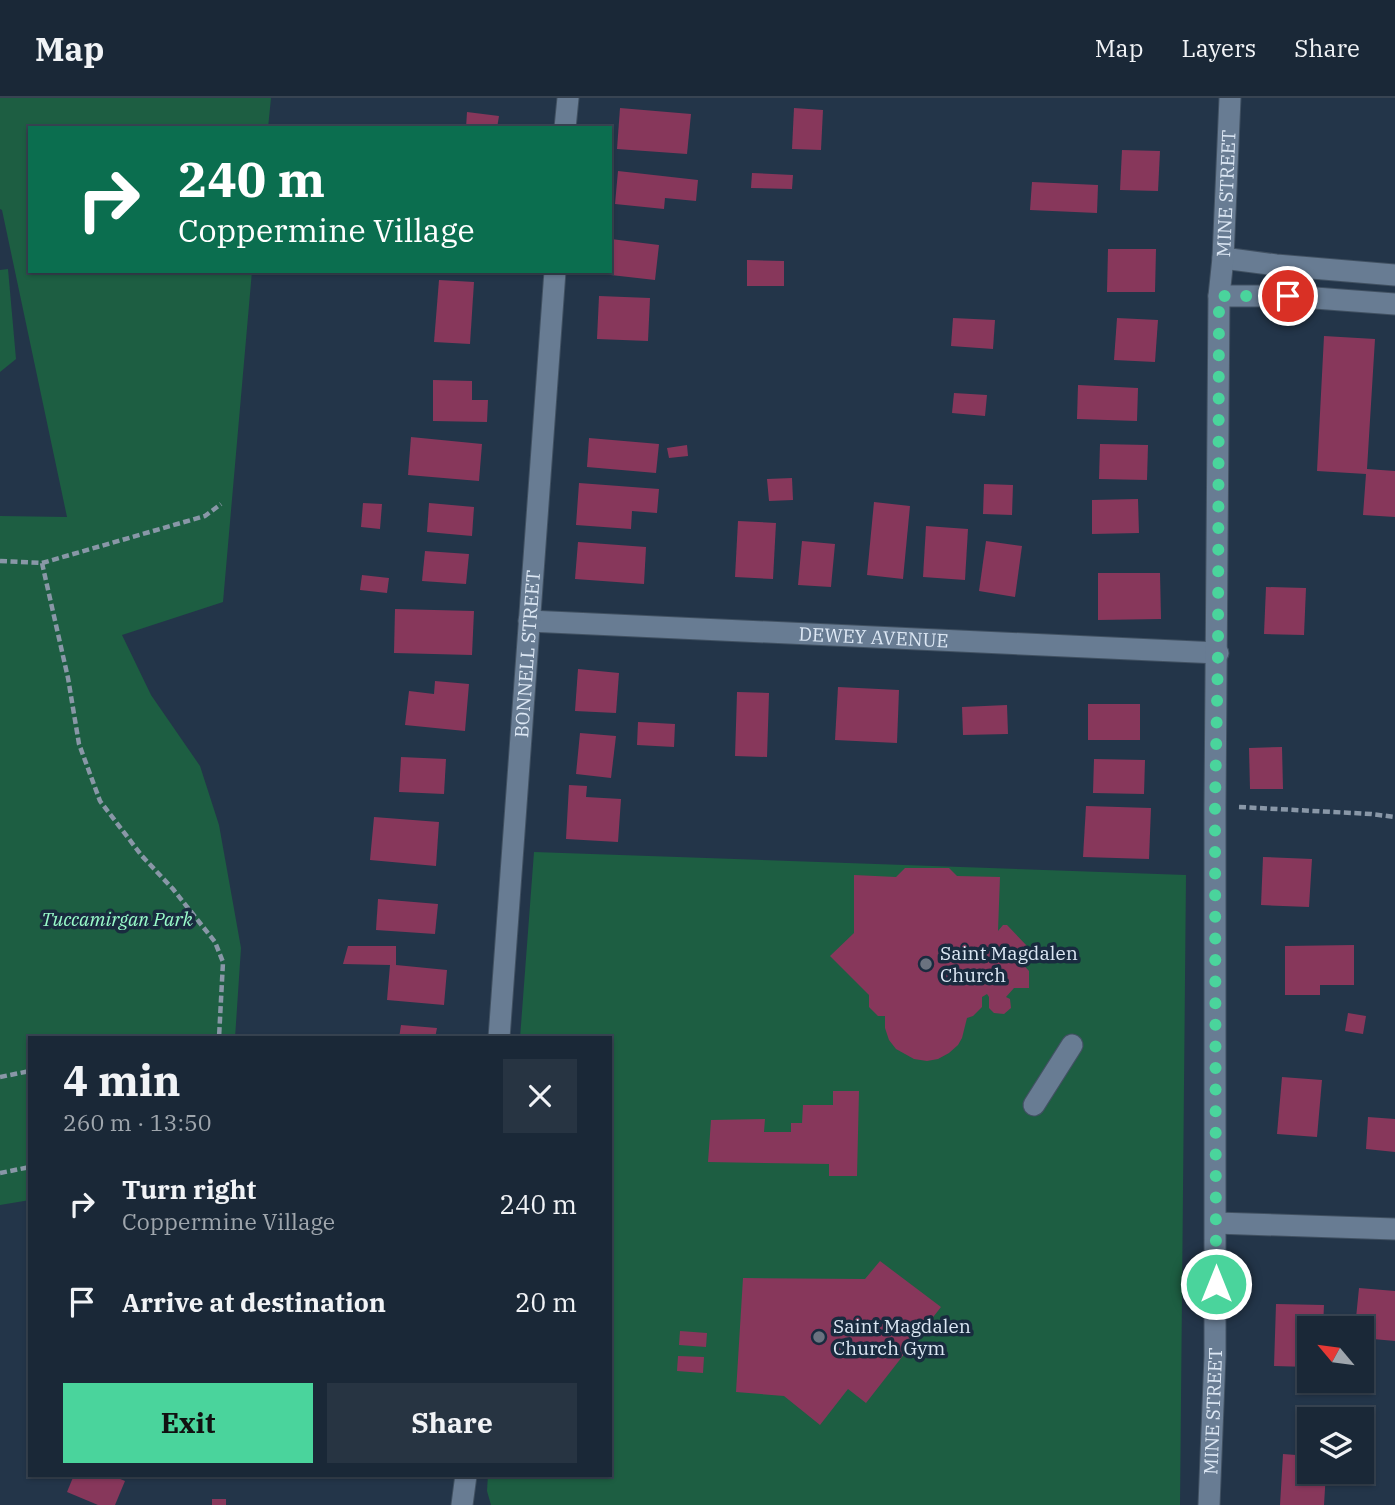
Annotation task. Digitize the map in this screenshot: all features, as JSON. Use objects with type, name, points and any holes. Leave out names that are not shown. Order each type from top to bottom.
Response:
[{"type":"street","points":[[565,126],[568,98]]},
{"type":"street","name":"MINE STREET","points":[[1209,1505],[1215,1356],[1219,296],[1230,98]]},
{"type":"street","points":[[1223,258],[1395,275]]},
{"type":"street","name":"BONNELL STREET","points":[[499,1036],[555,273]]},
{"type":"street","points":[[1219,296],[1288,296],[1395,304]]},
{"type":"street","name":"DEWEY AVENUE","points":[[529,621],[1218,653]]},
{"type":"street","points":[[1034,1105],[1072,1045]]},
{"type":"street","points":[[1216,1223],[1395,1229]]},
{"type":"street","points":[[462,1505],[466,1477]]},
{"type":"path","points":[[0,561],[43,563],[205,516],[221,504]]},
{"type":"path","points":[[43,563],[79,744],[100,801],[142,856],[173,889],[215,942],[223,962],[219,1036]]},
{"type":"path","points":[[1215,806],[1395,817]]},
{"type":"path","points":[[0,1077],[28,1071]]},
{"type":"path","points":[[0,1173],[28,1167]]},
{"type":"green space","name":"Tuccamirgan Park","points":[[0,98],[271,98],[268,126],[28,126],[28,273],[252,273],[223,602],[122,635],[151,695],[200,766],[219,825],[241,948],[235,1036],[28,1036],[28,1200],[0,1205],[0,516],[67,517],[0,209]]},
{"type":"green space","points":[[8,269],[16,359],[0,372],[0,270]]},
{"type":"green space","points":[[534,852],[1186,875],[1180,1505],[491,1505],[487,1491],[488,1477],[612,1477],[612,1036],[520,1036]]},
{"type":"building","points":[[620,108],[691,114],[687,154],[617,149]]},
{"type":"building","points":[[794,108],[823,110],[821,150],[792,149]]},
{"type":"building","points":[[467,112],[499,116],[497,126],[466,126]]},
{"type":"building","points":[[1122,150],[1160,151],[1158,191],[1120,190]]},
{"type":"building","points":[[618,171],[698,180],[696,201],[665,198],[664,209],[615,204]]},
{"type":"building","points":[[752,173],[793,175],[792,189],[751,188]]},
{"type":"building","points":[[1032,182],[1098,185],[1097,213],[1030,210]]},
{"type":"building","points":[[612,239],[659,245],[655,280],[602,274],[612,273]]},
{"type":"building","points":[[1108,249],[1156,249],[1155,292],[1107,292]]},
{"type":"building","points":[[747,260],[784,261],[784,286],[747,286]]},
{"type":"building","points":[[439,280],[474,282],[470,344],[434,342]]},
{"type":"building","points":[[599,296],[650,298],[648,341],[597,339]]},
{"type":"building","points":[[953,318],[995,320],[993,349],[951,346]]},
{"type":"building","points":[[1117,318],[1158,320],[1155,362],[1114,360]]},
{"type":"building","points":[[1324,336],[1375,339],[1367,469],[1395,471],[1395,517],[1363,515],[1366,474],[1317,471]]},
{"type":"building","points":[[433,380],[472,381],[472,400],[488,400],[487,422],[433,421]]},
{"type":"building","points":[[1078,385],[1138,388],[1137,421],[1077,419]]},
{"type":"building","points":[[954,393],[987,395],[985,416],[952,413]]},
{"type":"building","points":[[411,437],[482,444],[479,481],[408,475]]},
{"type":"building","points":[[589,438],[659,444],[656,473],[587,467]]},
{"type":"building","points":[[1100,444],[1148,445],[1147,480],[1099,479]]},
{"type":"building","points":[[687,445],[688,456],[669,458],[667,448]]},
{"type":"building","points":[[792,478],[793,500],[769,501],[767,479]]},
{"type":"building","points":[[579,483],[659,489],[657,513],[632,511],[631,529],[576,525]]},
{"type":"building","points":[[984,484],[1013,485],[1012,515],[983,514]]},
{"type":"building","points":[[1138,499],[1139,533],[1092,534],[1092,500]]},
{"type":"building","points":[[874,502],[910,506],[903,579],[867,575]]},
{"type":"building","points":[[363,503],[382,504],[380,529],[361,527]]},
{"type":"building","points":[[429,503],[474,507],[472,536],[427,532]]},
{"type":"building","points":[[738,521],[776,523],[773,579],[735,577]]},
{"type":"building","points":[[926,526],[968,529],[965,580],[923,577]]},
{"type":"building","points":[[802,541],[835,544],[831,587],[798,585]]},
{"type":"building","points":[[986,541],[1022,546],[1015,597],[979,591]]},
{"type":"building","points":[[578,542],[646,547],[644,584],[575,579]]},
{"type":"building","points":[[425,551],[469,554],[466,584],[422,581]]},
{"type":"building","points":[[1098,573],[1160,573],[1161,619],[1098,620]]},
{"type":"building","points":[[362,575],[389,578],[387,593],[360,590]]},
{"type":"building","points":[[1266,587],[1306,588],[1304,635],[1264,634]]},
{"type":"building","points":[[395,609],[474,611],[472,655],[394,653]]},
{"type":"building","points":[[578,669],[619,673],[616,713],[575,711]]},
{"type":"building","points":[[435,681],[469,684],[465,731],[405,725],[409,691],[434,694]]},
{"type":"building","points":[[838,687],[899,690],[897,743],[835,740]]},
{"type":"building","points":[[737,692],[769,693],[767,757],[735,756]]},
{"type":"building","points":[[1088,704],[1140,704],[1140,740],[1088,740]]},
{"type":"building","points":[[1007,705],[1008,734],[963,735],[962,707]]},
{"type":"building","points":[[638,722],[675,724],[674,747],[637,745]]},
{"type":"building","points":[[580,733],[616,736],[611,778],[576,774]]},
{"type":"building","points":[[1282,747],[1283,789],[1250,789],[1249,748]]},
{"type":"building","points":[[401,757],[446,759],[444,794],[399,792]]},
{"type":"building","points":[[1094,759],[1145,760],[1144,794],[1093,793]]},
{"type":"building","points":[[569,785],[587,786],[586,797],[621,799],[618,842],[566,839]]},
{"type":"building","points":[[1086,806],[1151,808],[1149,859],[1083,857]]},
{"type":"building","points":[[374,817],[439,822],[436,866],[370,860]]},
{"type":"building","points":[[1263,857],[1312,859],[1309,907],[1261,905]]},
{"type":"building","points":[[905,868],[949,868],[957,876],[1000,877],[998,931],[1003,925],[1007,925],[1027,946],[1027,951],[1018,959],[1029,971],[1029,988],[1014,988],[1006,997],[1010,999],[1011,1008],[1004,1014],[994,1013],[989,1008],[987,994],[982,997],[982,1007],[967,1018],[958,1045],[938,1059],[927,1061],[914,1059],[896,1049],[885,1028],[885,1016],[878,1016],[869,1007],[869,995],[830,956],[854,933],[854,875],[896,877]]},
{"type":"building","points":[[378,899],[438,904],[435,934],[376,930]]},
{"type":"building","points":[[1354,945],[1354,985],[1320,985],[1320,995],[1285,995],[1285,946]]},
{"type":"building","points":[[348,946],[396,946],[396,965],[447,970],[444,1005],[387,1000],[390,965],[343,964]]},
{"type":"building","points":[[1348,1013],[1366,1016],[1363,1034],[1345,1031]]},
{"type":"building","points":[[401,1025],[437,1028],[435,1036],[399,1036]]},
{"type":"building","points":[[1282,1077],[1322,1080],[1317,1137],[1277,1134]]},
{"type":"building","points":[[833,1091],[859,1091],[857,1176],[829,1176],[829,1164],[708,1162],[711,1120],[765,1119],[764,1132],[791,1132],[791,1123],[802,1123],[803,1105],[833,1105]]},
{"type":"building","points":[[1368,1117],[1395,1119],[1395,1152],[1366,1149]]},
{"type":"building","points":[[880,1261],[941,1307],[866,1403],[848,1389],[820,1425],[784,1396],[736,1392],[743,1278],[865,1279]]},
{"type":"building","points":[[1359,1288],[1395,1291],[1395,1341],[1374,1339],[1374,1316],[1356,1316]]},
{"type":"building","points":[[1276,1304],[1324,1305],[1324,1316],[1297,1316],[1297,1367],[1274,1366]]},
{"type":"building","points":[[680,1331],[707,1333],[706,1347],[679,1345]]},
{"type":"building","points":[[678,1356],[704,1357],[703,1373],[677,1371]]},
{"type":"building","points":[[1283,1454],[1297,1455],[1297,1484],[1325,1484],[1324,1505],[1280,1505]]},
{"type":"building","points":[[73,1477],[116,1477],[125,1481],[115,1505],[98,1505],[67,1492]]},
{"type":"building","points":[[212,1499],[226,1499],[226,1505],[212,1505]]},
{"type":"place","name":"Saint Magdalen Church","points":[[926,964]]},
{"type":"place","name":"Saint Magdalen Church Gym","points":[[819,1337]]},
{"type":"route","points":[[1216,1284],[1215,806],[1219,296],[1288,296]]}]
